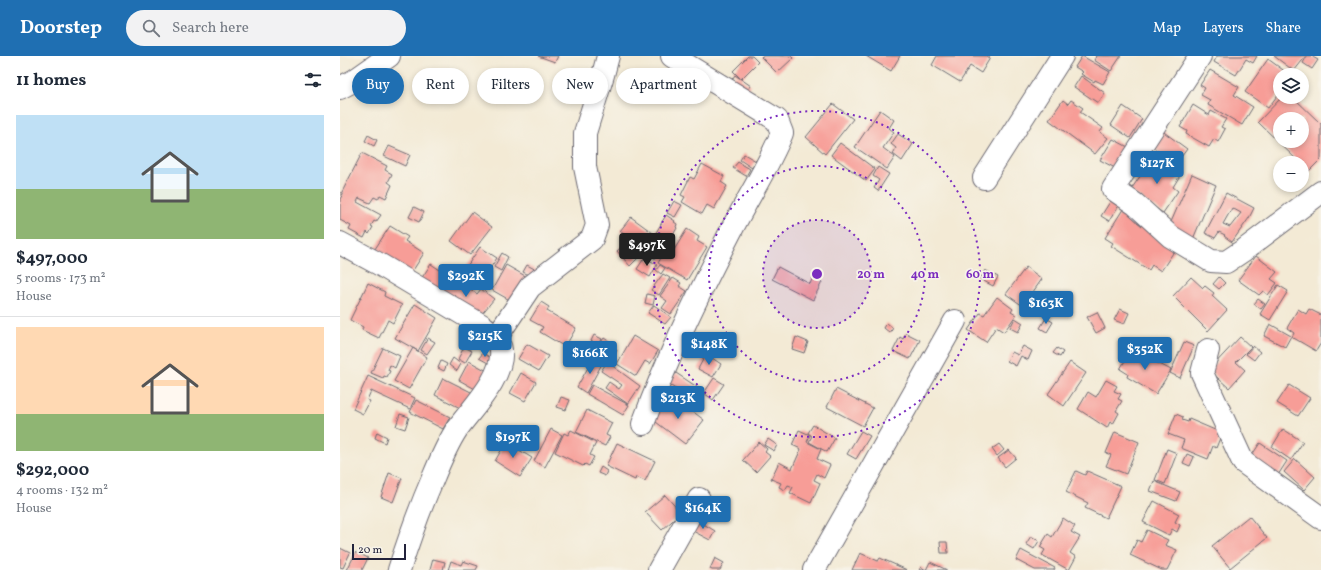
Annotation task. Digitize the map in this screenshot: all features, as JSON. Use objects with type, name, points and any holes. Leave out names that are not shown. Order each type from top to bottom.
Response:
[{"type":"street","points":[[496,338],[530,286],[592,239],[597,225],[585,167],[585,133],[608,56]]},
{"type":"street","points":[[643,424],[654,392],[684,326],[735,224],[776,148],[782,133],[777,120],[672,56]]},
{"type":"street","points":[[984,178],[1062,56]]},
{"type":"street","points":[[1200,56],[1113,188],[1135,204],[1170,236],[1211,261],[1226,262],[1321,192]]},
{"type":"street","points":[[340,88],[355,80],[382,59]]},
{"type":"street","points":[[340,244],[379,264],[483,326],[496,338],[501,349],[499,364],[494,378],[446,448],[417,516],[399,570]]},
{"type":"street","points":[[814,570],[955,321]]},
{"type":"street","points":[[1208,350],[1202,373],[1243,462],[1321,518]]},
{"type":"street","points":[[659,570],[699,499]]},
{"type":"building","points":[[538,56],[558,56],[555,62]]},
{"type":"building","points":[[748,56],[752,56],[758,62],[741,79],[733,71]]},
{"type":"building","points":[[791,56],[793,58],[777,73],[761,57]]},
{"type":"building","points":[[866,56],[900,56],[891,71]]},
{"type":"building","points":[[937,56],[987,56],[990,58],[981,73],[970,66],[960,82],[932,65]]},
{"type":"building","points":[[1082,56],[1110,72],[1103,84],[1095,80],[1094,82],[1081,74],[1083,72],[1075,67]]},
{"type":"building","points":[[1095,56],[1121,56],[1111,71],[1094,60],[1096,57]]},
{"type":"building","points":[[1217,56],[1257,56],[1253,63],[1246,59],[1236,75],[1214,62]]},
{"type":"building","points":[[1274,56],[1306,56],[1296,68],[1290,68]]},
{"type":"building","points":[[1307,56],[1311,56],[1318,60],[1312,69],[1303,63]]},
{"type":"building","points":[[1268,59],[1280,68],[1273,68],[1273,101],[1268,108],[1245,92]]},
{"type":"building","points":[[1210,70],[1239,87],[1234,95],[1253,107],[1242,125],[1208,105],[1210,100],[1201,95],[1205,88],[1200,85]]},
{"type":"building","points":[[735,75],[751,86],[744,96],[728,85]]},
{"type":"building","points":[[1081,76],[1105,93],[1098,103],[1074,87]]},
{"type":"building","points":[[1063,100],[1068,104],[1071,100],[1083,108],[1080,112],[1103,128],[1100,132],[1108,138],[1095,154],[1049,120]]},
{"type":"building","points":[[833,104],[853,119],[825,154],[806,137]]},
{"type":"building","points":[[1275,104],[1300,104],[1309,112],[1273,112],[1273,137],[1258,122]]},
{"type":"building","points":[[1193,105],[1209,115],[1211,111],[1226,119],[1221,127],[1225,129],[1218,142],[1214,139],[1209,147],[1186,134],[1187,131],[1180,127]]},
{"type":"building","points":[[1123,106],[1142,119],[1130,138],[1111,125]]},
{"type":"building","points":[[880,110],[894,120],[889,128],[894,132],[883,148],[895,157],[887,169],[855,147]]},
{"type":"building","points":[[1309,112],[1321,124],[1321,159],[1309,171],[1309,156],[1293,156],[1285,148],[1309,148]]},
{"type":"building","points":[[1161,130],[1187,149],[1176,164],[1150,145]]},
{"type":"building","points":[[898,134],[913,144],[902,161],[893,154],[896,148],[891,144]]},
{"type":"building","points":[[368,135],[377,140],[374,146],[365,141]]},
{"type":"building","points":[[1113,139],[1128,147],[1115,168],[1100,160]]},
{"type":"building","points":[[840,143],[875,169],[866,181],[831,155]]},
{"type":"building","points":[[389,146],[410,155],[405,166],[384,156]]},
{"type":"building","points":[[362,153],[387,166],[385,170],[392,174],[388,182],[392,185],[386,198],[380,195],[378,199],[374,197],[370,203],[359,198],[357,202],[381,215],[376,222],[374,221],[371,226],[373,227],[369,234],[367,232],[364,238],[349,230],[351,226],[340,220],[340,199],[343,194],[341,194]]},
{"type":"building","points":[[744,154],[756,161],[752,168],[740,160]]},
{"type":"building","points":[[1154,156],[1181,174],[1173,187],[1178,191],[1163,213],[1130,191]]},
{"type":"building","points":[[738,162],[750,169],[746,176],[733,168]]},
{"type":"building","points":[[702,164],[724,176],[721,182],[727,186],[714,209],[707,205],[702,214],[682,202],[685,197],[681,195],[690,177],[694,179]]},
{"type":"building","points":[[878,167],[889,174],[878,191],[874,188],[879,180],[873,176]]},
{"type":"building","points":[[1192,174],[1216,185],[1193,239],[1168,229]]},
{"type":"building","points":[[1226,193],[1254,208],[1249,218],[1232,242],[1224,236],[1225,235],[1219,232],[1215,238],[1205,233]],"holes":[[[1232,208],[1241,213],[1230,227],[1223,224]]]},
{"type":"building","points":[[1115,194],[1123,199],[1109,221],[1101,216]]},
{"type":"building","points":[[674,201],[682,205],[675,217],[667,213]]},
{"type":"building","points":[[1125,206],[1141,216],[1137,222],[1154,233],[1152,235],[1175,250],[1161,271],[1152,265],[1149,270],[1111,246],[1113,243],[1105,238]]},
{"type":"building","points":[[414,207],[424,212],[419,222],[409,217]]},
{"type":"building","points":[[472,212],[492,227],[470,255],[451,241]]},
{"type":"building","points":[[666,215],[675,221],[674,222],[677,224],[677,228],[669,242],[666,240],[659,251],[649,245]]},
{"type":"building","points":[[631,217],[653,233],[642,248],[620,231]]},
{"type":"building","points":[[390,226],[408,237],[405,241],[424,253],[410,275],[373,252]]},
{"type":"building","points":[[687,229],[699,237],[697,241],[707,247],[687,280],[658,263],[668,247],[674,250]]},
{"type":"building","points":[[625,244],[638,258],[630,266],[617,251]]},
{"type":"building","points":[[649,246],[659,252],[655,259],[651,256],[650,258],[644,255]]},
{"type":"building","points":[[480,247],[497,258],[478,286],[461,275]]},
{"type":"building","points":[[502,253],[508,257],[501,271],[494,267]]},
{"type":"building","points":[[1256,256],[1277,272],[1271,279],[1277,283],[1268,295],[1263,291],[1259,295],[1238,280]]},
{"type":"building","points":[[645,257],[657,265],[650,277],[637,269]]},
{"type":"building","points":[[431,264],[449,276],[438,294],[419,282]]},
{"type":"building","points":[[506,265],[527,277],[513,302],[492,290]]},
{"type":"building","points":[[527,265],[540,272],[536,279],[523,272]]},
{"type":"building","points":[[660,265],[665,268],[661,274],[656,270]]},
{"type":"building","points":[[778,267],[810,284],[813,277],[822,282],[813,300],[772,279]]},
{"type":"building","points":[[1026,267],[1042,279],[1023,306],[1006,294]]},
{"type":"building","points":[[985,270],[998,277],[993,286],[980,279]]},
{"type":"building","points":[[663,274],[670,278],[659,295],[651,290]]},
{"type":"building","points":[[452,275],[477,294],[481,289],[494,299],[476,321],[439,293]]},
{"type":"building","points":[[1191,277],[1203,288],[1205,286],[1214,293],[1212,296],[1227,310],[1208,331],[1173,296]]},
{"type":"building","points":[[1219,277],[1225,283],[1219,289],[1213,284]]},
{"type":"building","points":[[673,278],[681,283],[679,286],[687,291],[671,314],[662,308],[667,301],[660,296]]},
{"type":"building","points":[[368,283],[385,292],[384,296],[402,305],[393,323],[388,320],[379,338],[362,330],[363,327],[350,320]]},
{"type":"building","points":[[1278,285],[1288,291],[1270,320],[1260,314]]},
{"type":"building","points":[[647,294],[655,296],[653,305],[645,303]]},
{"type":"building","points":[[997,297],[1013,309],[1011,312],[1016,315],[1004,332],[996,327],[986,342],[968,330],[980,313],[984,315]]},
{"type":"building","points":[[1258,299],[1265,304],[1261,309],[1254,304]]},
{"type":"building","points":[[541,302],[549,307],[547,311],[576,328],[565,347],[540,332],[543,327],[530,320]]},
{"type":"building","points":[[415,304],[437,318],[418,351],[395,338]]},
{"type":"building","points":[[654,305],[671,317],[665,324],[648,313]]},
{"type":"building","points":[[1120,309],[1129,313],[1124,324],[1114,320]]},
{"type":"building","points":[[1298,309],[1306,314],[1309,309],[1321,315],[1321,343],[1316,351],[1292,337],[1294,333],[1287,328]]},
{"type":"building","points":[[1097,312],[1105,328],[1096,333],[1087,317]]},
{"type":"building","points":[[1015,318],[1023,323],[1018,332],[1010,328]]},
{"type":"building","points":[[1046,318],[1053,322],[1047,332],[1040,328]]},
{"type":"building","points":[[887,323],[893,328],[890,333],[884,328]]},
{"type":"building","points":[[1270,324],[1291,336],[1285,347],[1264,336]]},
{"type":"building","points":[[906,333],[920,340],[910,359],[893,351],[900,337],[903,339]]},
{"type":"building","points":[[594,335],[602,339],[598,346],[591,341]]},
{"type":"building","points":[[633,336],[658,351],[650,364],[645,361],[636,376],[617,364]]},
{"type":"building","points":[[796,337],[808,342],[804,353],[792,349]]},
{"type":"building","points":[[1240,337],[1251,347],[1236,362],[1245,370],[1229,388],[1209,370]]},
{"type":"building","points":[[428,338],[435,342],[427,354],[421,350]]},
{"type":"building","points":[[604,338],[613,344],[607,351],[599,345]]},
{"type":"building","points":[[1184,342],[1194,346],[1180,378],[1170,373]]},
{"type":"building","points":[[527,344],[548,356],[539,371],[518,359]]},
{"type":"building","points":[[1023,346],[1032,351],[1028,360],[1021,356],[1016,366],[1007,361],[1012,352],[1018,355]]},
{"type":"building","points":[[1134,346],[1149,355],[1146,359],[1151,362],[1152,360],[1171,370],[1156,394],[1127,377],[1128,374],[1120,369]]},
{"type":"building","points":[[1253,346],[1260,352],[1254,360],[1246,354]]},
{"type":"building","points":[[464,347],[472,351],[465,363],[458,359]]},
{"type":"building","points":[[596,347],[601,351],[598,357],[592,354]]},
{"type":"building","points":[[612,347],[617,350],[613,357],[608,354]]},
{"type":"building","points":[[383,348],[400,356],[395,368],[390,365],[388,370],[390,371],[387,377],[384,376],[383,378],[371,373]]},
{"type":"building","points":[[413,348],[427,357],[409,389],[394,381]]},
{"type":"building","points":[[1057,348],[1063,352],[1060,357],[1053,353]]},
{"type":"building","points":[[483,353],[491,358],[488,363],[479,358]]},
{"type":"building","points":[[706,354],[721,364],[713,377],[698,369]]},
{"type":"building","points":[[594,357],[603,362],[586,393],[577,387]]},
{"type":"building","points":[[453,358],[461,364],[457,371],[449,365]]},
{"type":"building","points":[[441,361],[447,364],[444,371],[438,368]]},
{"type":"building","points":[[469,361],[487,371],[477,390],[459,380]]},
{"type":"building","points":[[607,362],[640,386],[628,404],[605,388],[609,382],[619,389],[622,385],[601,371]]},
{"type":"building","points":[[1070,362],[1086,373],[1064,406],[1048,394]]},
{"type":"building","points":[[521,373],[536,382],[525,401],[510,393]]},
{"type":"building","points":[[676,373],[700,389],[692,400],[668,384]]},
{"type":"building","points":[[368,376],[415,398],[410,409],[371,391],[367,400],[370,401],[363,414],[353,409]]},
{"type":"building","points":[[443,378],[475,394],[466,411],[435,395]]},
{"type":"building","points":[[714,378],[724,384],[713,400],[704,393]]},
{"type":"building","points":[[1106,380],[1117,386],[1114,391],[1121,394],[1118,399],[1122,401],[1116,411],[1119,413],[1113,424],[1110,422],[1107,428],[1078,409],[1088,392],[1096,397]]},
{"type":"building","points":[[592,385],[629,405],[623,415],[587,394]]},
{"type":"building","points":[[1289,385],[1310,398],[1298,416],[1277,403]]},
{"type":"building","points":[[836,389],[873,408],[863,426],[827,407]]},
{"type":"building","points":[[671,395],[704,420],[685,444],[652,419]]},
{"type":"building","points":[[561,397],[570,400],[566,410],[557,407]]},
{"type":"building","points":[[416,400],[450,417],[443,429],[410,412]]},
{"type":"building","points":[[587,410],[612,423],[606,435],[610,437],[605,446],[576,432]]},
{"type":"building","points":[[400,414],[409,417],[405,429],[396,426]]},
{"type":"building","points":[[1176,414],[1183,417],[1182,420],[1188,422],[1189,419],[1222,433],[1216,448],[1213,446],[1208,459],[1181,448],[1184,440],[1168,434]]},
{"type":"building","points":[[813,425],[835,438],[827,452],[809,442],[812,436],[808,433]]},
{"type":"building","points":[[551,429],[562,435],[545,467],[534,461]]},
{"type":"building","points":[[1283,429],[1303,442],[1291,460],[1272,447]]},
{"type":"building","points":[[571,430],[596,443],[590,455],[594,457],[589,466],[585,464],[583,466],[555,452],[564,433],[568,435]]},
{"type":"building","points":[[799,430],[810,435],[807,442],[821,449],[817,459],[830,465],[824,478],[817,474],[814,480],[820,483],[811,503],[790,493],[793,487],[788,485],[785,490],[779,487],[781,483],[771,479],[779,462],[792,469],[801,449],[792,445]]},
{"type":"building","points":[[861,431],[870,436],[856,459],[847,454]]},
{"type":"building","points":[[377,432],[387,437],[385,443],[375,438]]},
{"type":"building","points":[[1115,432],[1139,442],[1126,474],[1106,466],[1111,455],[1106,453]]},
{"type":"building","points":[[768,439],[777,445],[774,451],[764,445]]},
{"type":"building","points":[[506,442],[532,458],[520,477],[495,461]]},
{"type":"building","points":[[759,442],[767,449],[765,452],[770,456],[756,472],[743,460]]},
{"type":"building","points":[[617,443],[655,461],[645,481],[636,477],[635,480],[606,466]]},
{"type":"building","points":[[1260,443],[1287,461],[1278,475],[1250,458]]},
{"type":"building","points":[[999,444],[1004,450],[997,456],[992,449]]},
{"type":"building","points":[[1167,449],[1177,453],[1165,484],[1155,480]]},
{"type":"building","points":[[1009,450],[1016,458],[1005,467],[998,458]]},
{"type":"building","points":[[1187,454],[1194,457],[1190,466],[1183,463]]},
{"type":"building","points":[[1295,459],[1315,477],[1304,490],[1284,472]]},
{"type":"building","points":[[601,467],[607,471],[605,476],[598,473]]},
{"type":"building","points":[[1076,471],[1085,475],[1087,471],[1121,486],[1106,518],[1085,508],[1088,503],[1066,492]]},
{"type":"building","points":[[389,473],[402,478],[393,502],[381,497]]},
{"type":"building","points":[[1154,481],[1180,492],[1176,501],[1150,491]]},
{"type":"building","points":[[665,495],[681,513],[662,530],[645,512]]},
{"type":"building","points":[[1154,501],[1179,514],[1175,522],[1180,525],[1177,532],[1172,529],[1169,535],[1143,522]]},
{"type":"building","points":[[1249,516],[1267,538],[1230,568],[1212,546]]},
{"type":"building","points":[[1063,518],[1075,526],[1071,532],[1080,537],[1070,553],[1076,557],[1069,570],[1042,555],[1045,550],[1040,547],[1048,534],[1052,537]]},
{"type":"building","points":[[697,520],[715,531],[710,540],[691,530]]},
{"type":"building","points":[[1147,530],[1168,540],[1165,545],[1177,550],[1167,570],[1162,570],[1130,555],[1137,540],[1141,542]]},
{"type":"building","points":[[1031,536],[1039,541],[1034,549],[1026,544]]},
{"type":"building","points":[[940,542],[947,542],[948,553],[941,553]]},
{"type":"building","points":[[340,548],[350,553],[343,568],[340,567]]},
{"type":"building","points":[[1021,550],[1055,568],[1054,570],[1035,570],[1016,560]]},
{"type":"building","points":[[356,552],[368,558],[362,570],[347,570]]},
{"type":"building","points":[[860,553],[878,561],[880,558],[907,570],[852,570]]},
{"type":"building","points":[[715,558],[724,563],[720,570],[710,569]]},
{"type":"building","points":[[433,559],[445,562],[443,570],[430,570]]},
{"type":"building","points":[[451,561],[461,565],[463,561],[478,566],[476,570],[448,570]]},
{"type":"building","points":[[930,562],[947,570],[926,570]]},
{"type":"building","points":[[921,567],[926,570],[919,570]]}]
